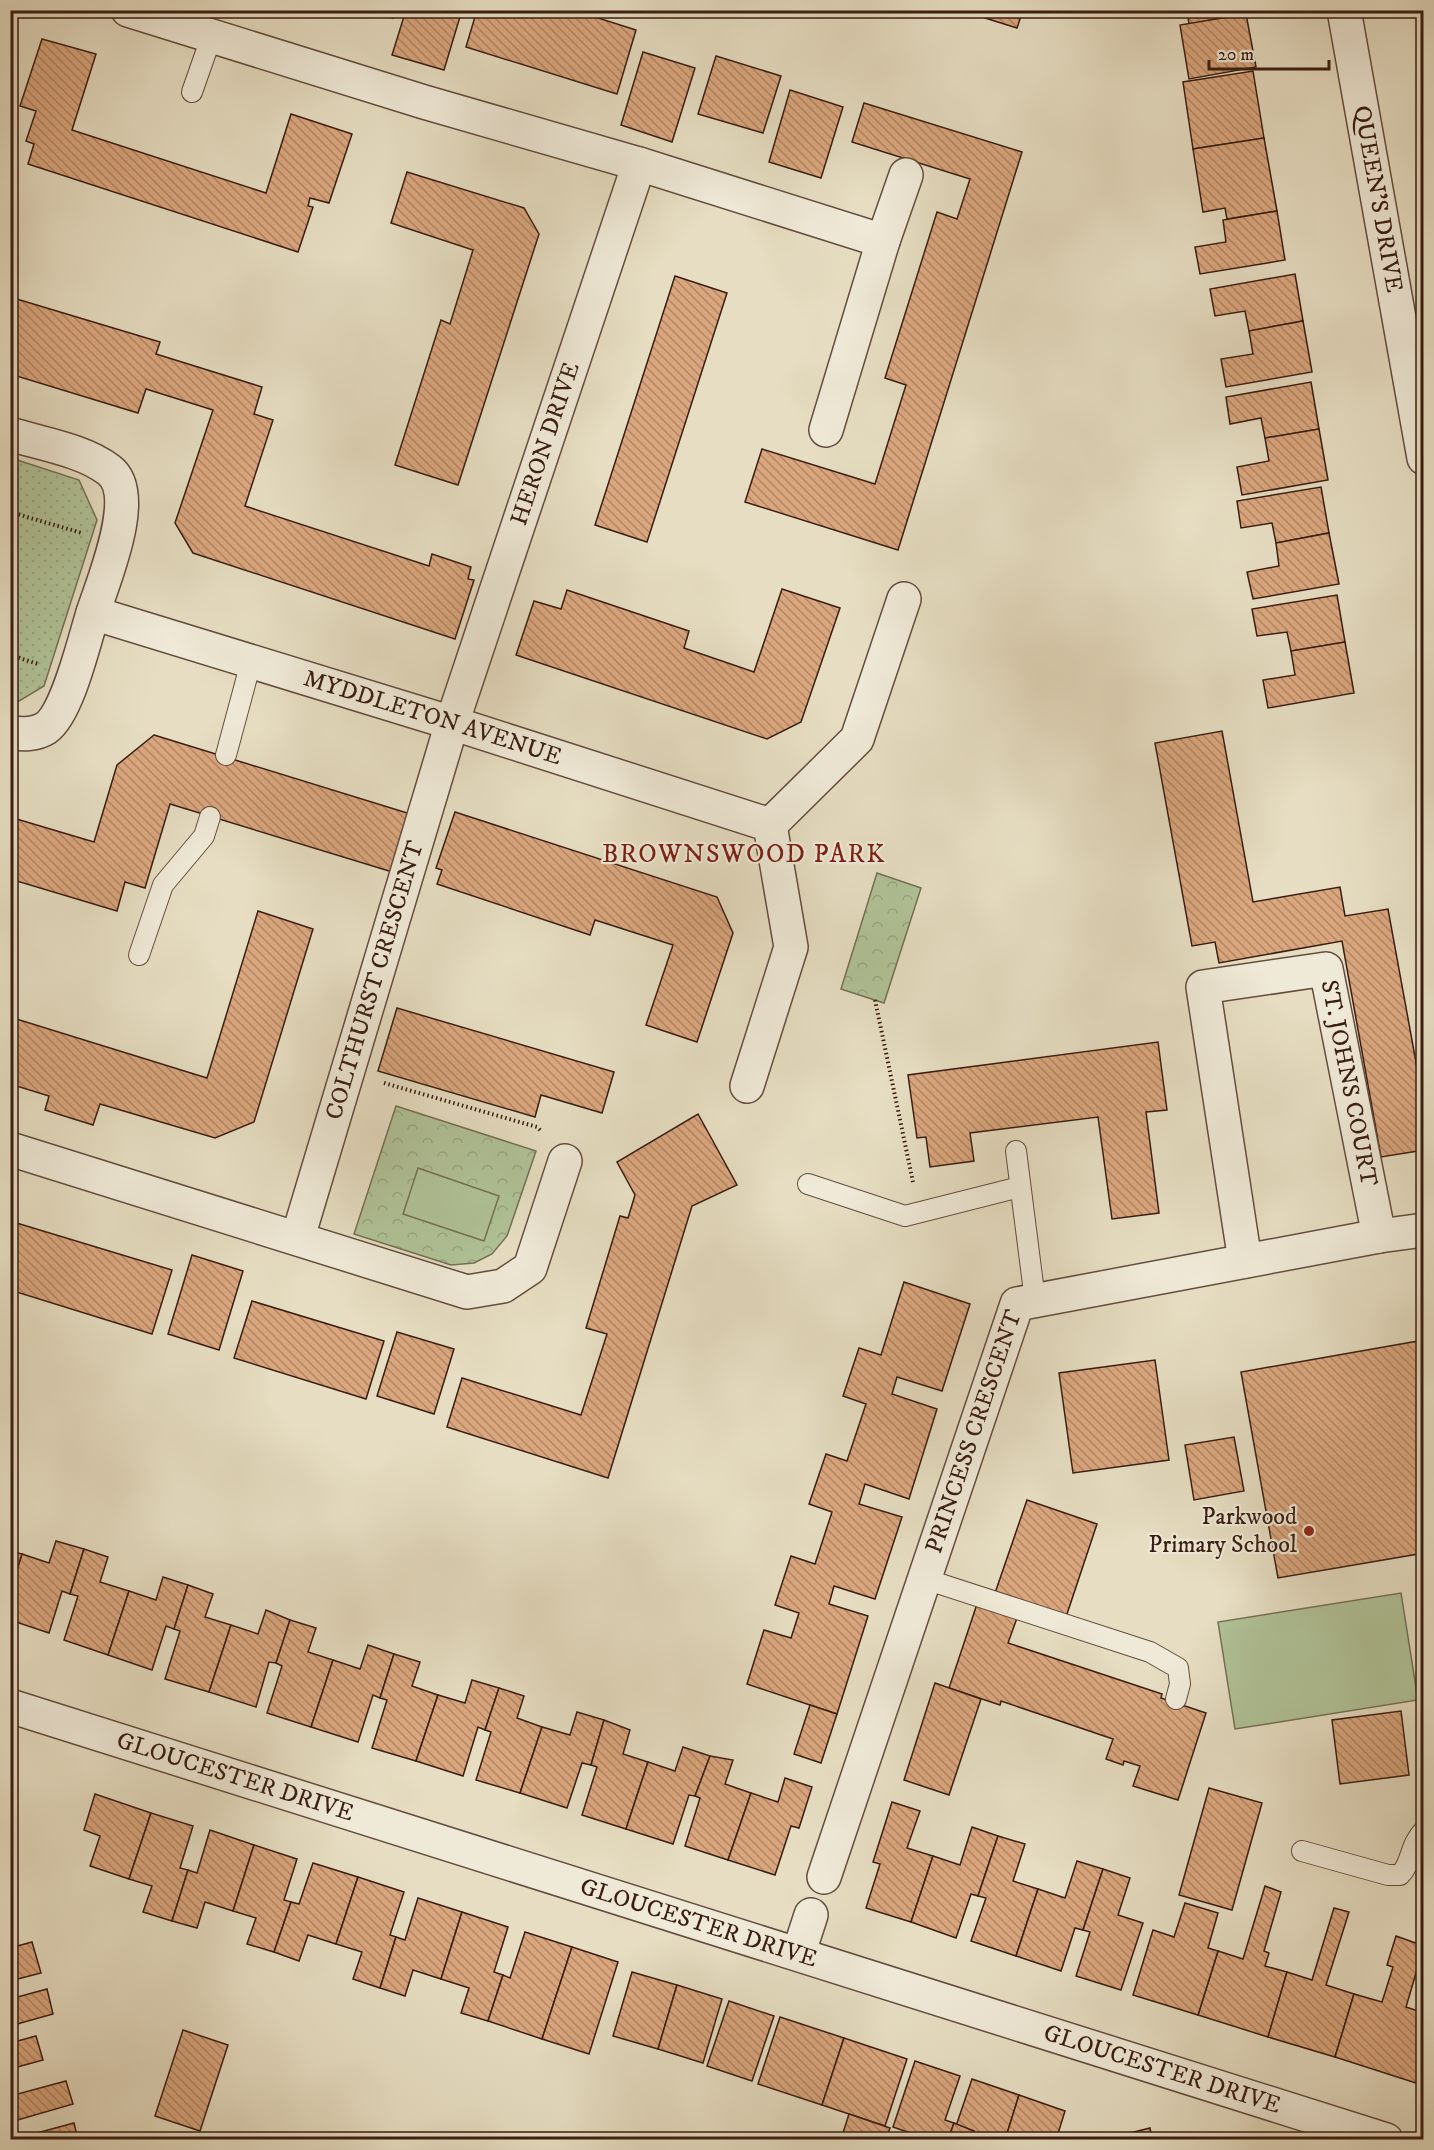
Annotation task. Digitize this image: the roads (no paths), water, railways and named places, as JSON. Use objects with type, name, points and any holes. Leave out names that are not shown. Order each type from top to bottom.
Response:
[{"type":"street","points":[[128,10],[424,102],[639,164],[883,241]]},
{"type":"street","name":"QUEEN'S DRIVE","points":[[1344,10],[1424,458]]},
{"type":"street","name":"HERON DRIVE","points":[[452,723],[639,164]]},
{"type":"street","points":[[826,430],[883,241],[906,175]]},
{"type":"street","points":[[10,434],[93,460],[111,471],[120,485],[123,501],[114,543],[65,702],[57,717],[46,728],[28,735],[10,733]]},
{"type":"street","points":[[747,1086],[791,947],[770,825],[857,739],[904,599]]},
{"type":"street","name":"MYDDLETON AVENUE","points":[[93,614],[452,723],[770,825]]},
{"type":"street","name":"COLTHURST CRESCENT","points":[[298,1237],[452,723]]},
{"type":"street","name":"ST. JOHNS COURT","points":[[1245,1261],[1203,987],[1326,969],[1379,1236]]},
{"type":"street","points":[[10,1149],[298,1237],[467,1292],[503,1286],[530,1268],[565,1161]]},
{"type":"street","name":"PRINCESS CRESCENT","points":[[824,1877],[1017,1304],[1379,1236],[1424,1230]]},
{"type":"street","name":"GLOUCESTER DRIVE","points":[[10,1706],[799,1952],[1386,2139]]},
{"type":"street","name":"PRINCESS CRESCENT","points":[[799,1952],[811,1914]]},
{"type":"lane","points":[[192,92],[212,35]]},
{"type":"lane","points":[[226,755],[251,662]]},
{"type":"lane","points":[[139,955],[163,885],[204,836],[210,818]]},
{"type":"lane","points":[[1016,1151],[1035,1300]]},
{"type":"lane","points":[[808,1184],[905,1216],[1020,1187]]},
{"type":"lane","points":[[925,1580],[1150,1652],[1178,1668],[1180,1684],[1176,1699]]},
{"type":"lane","points":[[1302,1851],[1388,1875],[1400,1875],[1407,1869],[1410,1849],[1424,1830]]},
{"type":"lane","name":"PRINCESS CRESCENT","points":[[811,1914],[824,1877]]},
{"type":"place","name":"Parkwood Primary School","points":[[1309,1531]]},
{"type":"district","name":"BROWNSWOOD PARK","points":[[744,854]]}]
